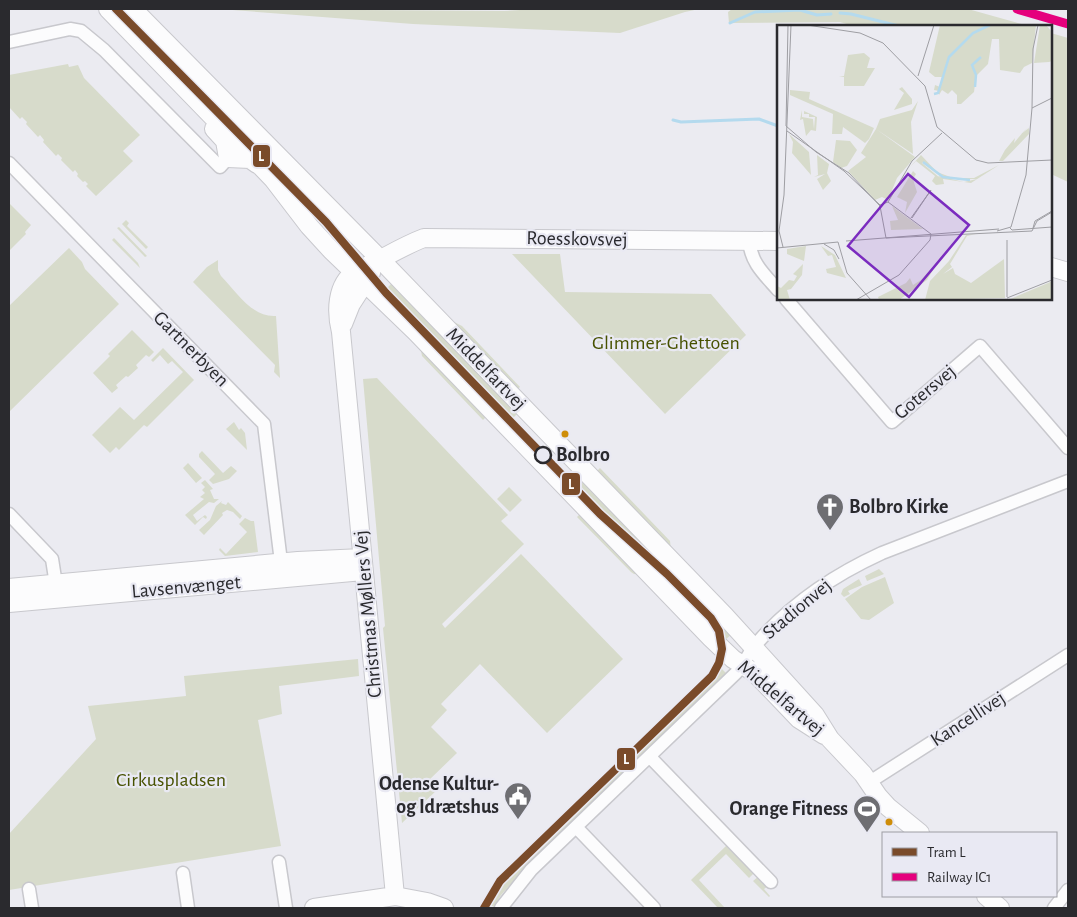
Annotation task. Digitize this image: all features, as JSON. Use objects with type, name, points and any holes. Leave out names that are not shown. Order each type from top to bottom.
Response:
[{"type":"street","name":"Middelfartvej","points":[[133,9],[380,260],[725,616],[815,715],[830,739],[868,779],[894,799],[916,829]]},
{"type":"street","name":"Middelfartvej","points":[[109,10],[267,173],[310,226],[416,332],[711,638],[728,654],[755,673],[800,719],[830,739]]},
{"type":"street","points":[[9,42],[70,29],[81,31],[104,50],[220,166],[228,158],[250,159],[267,173],[350,256],[365,261],[380,260]]},
{"type":"street","points":[[168,69],[200,112],[226,141],[228,158]]},
{"type":"street","name":"Gartnerbyen","points":[[9,163],[264,424],[282,571]]},
{"type":"street","name":"Roesskovsvej","points":[[360,278],[380,260],[399,248],[424,238],[777,241]]},
{"type":"street","points":[[749,241],[752,257],[756,264],[777,289]]},
{"type":"street","points":[[1052,267],[1068,272]]},
{"type":"street","name":"Christmas Møllers Vej","points":[[360,278],[346,282],[340,298],[338,314],[395,896]]},
{"type":"street","name":"Gotersvej","points":[[787,300],[892,422],[980,346],[1068,448]]},
{"type":"street","name":"Stadionvej","points":[[501,908],[531,870],[736,673],[753,648],[769,631],[817,589],[853,567],[882,553],[1068,481]]},
{"type":"street","points":[[9,514],[52,559],[57,591]]},
{"type":"street","name":"Lavsenvænget","points":[[9,588],[57,591],[363,565]]},
{"type":"street","name":"Lavsenvænget","points":[[9,603],[57,591]]},
{"type":"street","name":"Kancellivej","points":[[868,779],[1068,655]]},
{"type":"street","points":[[650,756],[771,882]]},
{"type":"street","points":[[576,827],[654,908]]},
{"type":"street","points":[[279,862],[286,908]]},
{"type":"street","points":[[184,873],[188,908]]},
{"type":"street","points":[[29,889],[32,908]]},
{"type":"street","points":[[1054,908],[1068,890]]},
{"type":"street","points":[[314,908],[395,896],[427,902],[442,908]]},
{"type":"street","points":[[977,897],[983,908]]},
{"type":"street","points":[[987,897],[1000,908]]},
{"type":"green space","points":[[128,9],[352,241],[345,249],[115,10]]},
{"type":"green space","points":[[219,9],[504,11],[536,9],[699,9],[620,33],[413,24]]},
{"type":"green space","points":[[732,9],[968,9],[1025,25],[850,25],[840,22],[729,23],[728,12]]},
{"type":"green space","points":[[1052,33],[1068,38],[1068,182],[1052,174]]},
{"type":"green space","points":[[68,64],[69,67],[78,65],[84,78],[140,135],[123,151],[133,161],[96,196],[86,186],[88,184],[77,176],[78,174],[75,170],[73,172],[61,160],[62,158],[58,154],[56,156],[43,142],[44,140],[40,135],[38,137],[26,124],[27,122],[22,117],[20,119],[9,107],[9,75]]},
{"type":"green space","points":[[9,203],[31,225],[25,232],[26,234],[9,251]]},
{"type":"green space","points":[[126,220],[129,223],[127,226],[148,247],[146,249],[122,224]]},
{"type":"green space","points":[[119,227],[147,256],[145,257],[117,228]]},
{"type":"green space","points":[[114,238],[138,263],[140,268],[112,240]]},
{"type":"green space","points":[[69,248],[82,262],[85,269],[119,304],[9,412],[9,306]]},
{"type":"green space","name":"Glimmer-Ghettoen","points":[[512,254],[560,254],[565,292],[711,294],[746,335],[665,414]]},
{"type":"green space","points":[[218,260],[218,270],[221,276],[245,302],[259,313],[276,316],[280,378],[274,372],[275,365],[193,282],[207,267]]},
{"type":"green space","points":[[392,283],[522,409],[508,423],[382,293]]},
{"type":"green space","points":[[443,321],[454,322],[462,326],[520,387],[516,390]]},
{"type":"green space","points":[[132,330],[154,352],[149,357],[146,355],[136,365],[138,368],[116,385],[118,388],[112,393],[93,373],[110,356],[108,354]]},
{"type":"green space","points":[[419,340],[487,416],[483,420],[422,356]]},
{"type":"green space","points":[[163,348],[194,380],[147,427],[144,425],[119,450],[116,447],[110,453],[92,435],[120,407],[134,420],[183,372],[172,361],[168,364],[160,355],[153,362],[151,360]]},
{"type":"green space","points":[[377,378],[508,515],[501,521],[524,544],[442,624],[445,628],[521,554],[623,659],[547,733],[480,664],[441,704],[447,710],[431,727],[457,753],[428,781],[437,790],[402,823],[383,628],[385,626],[363,379]]},
{"type":"green space","points":[[234,422],[239,430],[241,428],[245,433],[247,450],[226,429]]},
{"type":"green space","points":[[202,451],[223,473],[231,466],[237,471],[229,479],[213,484],[209,480],[215,474],[199,457]]},
{"type":"green space","points":[[188,463],[202,478],[196,483],[183,468]]},
{"type":"green space","points":[[600,468],[670,541],[672,558],[593,475]]},
{"type":"green space","points":[[588,478],[732,634],[725,640],[573,491]]},
{"type":"green space","points":[[205,480],[213,489],[210,490],[214,499],[219,499],[214,503],[209,502],[193,515],[197,521],[205,515],[207,517],[206,519],[203,517],[195,525],[185,515],[204,499],[200,497],[205,493],[202,490],[205,487],[201,483]]},
{"type":"green space","points":[[509,487],[522,500],[510,512],[497,499]]},
{"type":"green space","points":[[222,501],[221,503],[226,505],[228,502],[242,516],[240,519],[233,512],[227,510],[222,513],[223,515],[204,535],[199,530],[210,520],[216,506]]},
{"type":"green space","points":[[581,513],[647,575],[631,572],[577,517]]},
{"type":"green space","points":[[245,518],[254,521],[258,552],[225,556],[219,550],[220,548],[226,554],[247,532],[239,524]]},
{"type":"green space","points":[[879,569],[884,574],[867,581],[865,576]]},
{"type":"green space","points":[[885,577],[894,603],[869,620],[861,619],[845,599],[862,587]]},
{"type":"green space","points":[[859,579],[862,585],[848,591],[850,594],[844,597],[841,594],[843,589]]},
{"type":"green space","name":"Cirkuspladsen","points":[[358,659],[359,676],[279,686],[282,714],[258,720],[281,846],[9,890],[9,834],[96,739],[88,706],[186,696],[184,676]]},
{"type":"green space","points":[[716,663],[726,673],[723,678],[519,875],[501,895],[494,907],[484,901],[499,880],[705,680]]},
{"type":"green space","points":[[727,845],[754,873],[749,878],[726,854],[699,880],[725,908],[718,908],[691,880]]},
{"type":"green space","points":[[759,876],[768,886],[764,889],[769,897],[753,881]]},
{"type":"waterway","points":[[730,23],[755,12],[800,10],[817,15],[831,14]]},
{"type":"waterway","points":[[840,13],[895,25]]},
{"type":"waterway","points":[[673,120],[681,122],[759,119],[777,126]]},
{"type":"tram line","name":"L","points":[[116,9],[326,222],[386,293],[600,514],[667,574],[711,618],[719,631],[722,649],[719,663],[712,676],[500,881],[484,908]]},
{"type":"rail line","name":"IC1","points":[[1017,9],[1068,24]]},
{"type":"place","name":"Bolbro","points":[[543,455]]},
{"type":"place","name":"Bolbro Kirke","points":[[830,531]]},
{"type":"place","name":"Odense Kultur- og Idrætshus","points":[[518,820]]},
{"type":"place","name":"Orange Fitness","points":[[867,833]]}]
